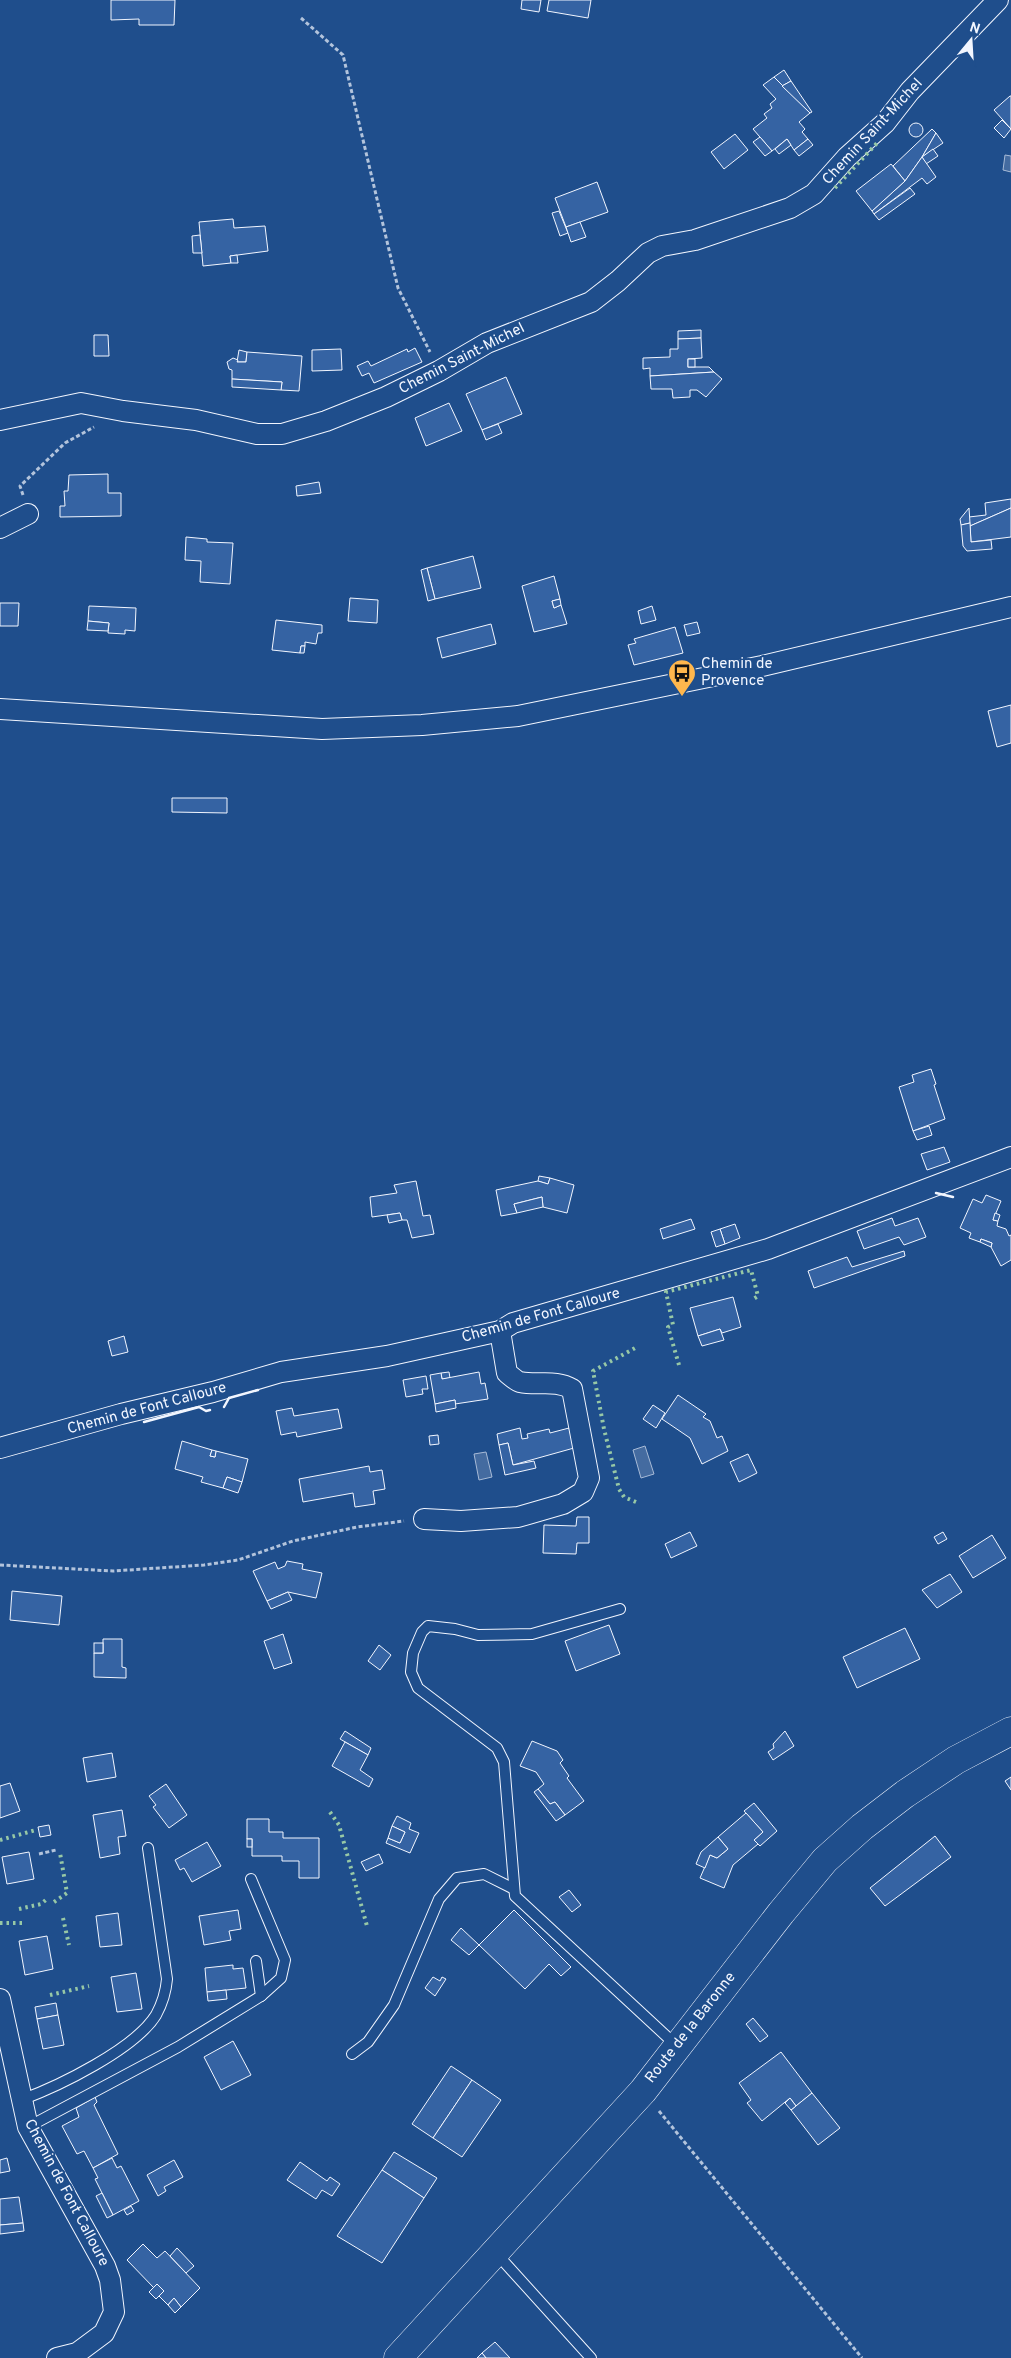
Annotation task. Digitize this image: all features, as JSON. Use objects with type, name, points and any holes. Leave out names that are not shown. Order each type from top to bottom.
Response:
[{"type":"main road","name":"Route de la Baronne","points":[[398,2358],[642,2091],[781,1913],[825,1860],[905,1794],[956,1760],[1011,1731]]},
{"type":"street","name":"Chemin Saint-Michel","points":[[0,420],[81,403],[123,411],[196,420],[258,434],[282,434],[326,421],[386,397],[439,371],[487,343],[590,302],[618,281],[648,253],[662,246],[695,240],[790,208],[814,194],[847,157],[885,123],[910,91],[998,0]]},
{"type":"street","points":[[0,528],[28,514]]},
{"type":"street","points":[[0,709],[322,729],[422,725],[508,717],[762,666],[1011,608]]},
{"type":"street","name":"Chemin de Font Calloure","points":[[0,1448],[281,1372],[387,1356],[500,1331],[513,1323],[768,1248],[1011,1157]]},
{"type":"street","points":[[424,1519],[461,1520],[518,1517],[563,1504],[583,1492],[589,1478],[572,1389],[564,1384],[518,1382],[507,1373],[500,1331]]},
{"type":"street","name":"Chemin de Font Calloure","points":[[0,1999],[28,2126],[101,2257],[110,2280],[114,2312],[104,2333],[77,2354],[57,2358]]},
{"type":"lane","points":[[620,1609],[532,1634],[478,1635],[455,1629],[428,1626],[422,1632],[413,1653],[411,1672],[418,1688],[497,1748],[504,1762],[515,1896],[677,2046]]},
{"type":"lane","points":[[21,2100],[45,2091],[128,2045],[156,2016],[166,1991],[167,1979],[148,1848]]},
{"type":"lane","points":[[352,2054],[368,2042],[394,2005],[439,1900],[457,1878],[484,1874],[514,1890]]},
{"type":"lane","points":[[28,2126],[178,2046],[261,1996],[281,1978],[285,1960],[251,1879]]},
{"type":"lane","points":[[256,1961],[261,1996]]},
{"type":"lane","points":[[495,2252],[591,2358]]},
{"type":"path","points":[[301,18],[343,56],[398,288],[439,371]]},
{"type":"path","points":[[28,514],[20,486],[65,443],[123,411]]},
{"type":"path","points":[[0,1565],[113,1571],[204,1565],[238,1560],[293,1542],[357,1527],[424,1519]]},
{"type":"path","points":[[39,1854],[56,1850]]},
{"type":"path","points":[[642,2091],[862,2358]]},
{"type":"water","points":[[1005,155],[1011,156],[1011,172],[1003,170]]},
{"type":"water","points":[[645,1446],[654,1474],[641,1478],[633,1450]]},
{"type":"water","points":[[486,1452],[492,1477],[479,1480],[474,1454]]},
{"type":"building","points":[[111,0],[175,0],[174,25],[139,25],[139,19],[111,20]]},
{"type":"building","points":[[522,0],[541,0],[539,12],[521,9]]},
{"type":"building","points":[[549,0],[591,0],[588,18],[547,11]]},
{"type":"building","points":[[784,70],[791,81],[782,86],[774,77]]},
{"type":"building","points":[[774,77],[810,113],[799,122],[805,129],[802,132],[808,139],[794,150],[787,139],[772,151],[753,129],[767,118],[764,114],[772,108],[770,104],[776,99],[763,85]]},
{"type":"building","points":[[791,81],[812,112],[810,113],[782,86]]},
{"type":"building","points":[[1011,96],[1011,129],[994,110]]},
{"type":"building","points":[[1002,120],[1011,129],[1004,138],[994,128]]},
{"type":"building","points":[[913,123],[919,123],[923,130],[919,137],[913,137],[909,133],[909,127]]},
{"type":"building","points":[[932,129],[936,133],[905,181],[893,166]]},
{"type":"building","points":[[936,133],[943,143],[922,157]]},
{"type":"building","points":[[735,134],[748,150],[724,169],[711,152]]},
{"type":"building","points":[[760,137],[772,151],[765,156],[753,142]]},
{"type":"building","points":[[787,139],[791,145],[779,154],[775,149]]},
{"type":"building","points":[[808,139],[813,145],[799,156],[794,150]]},
{"type":"building","points":[[933,149],[938,156],[926,164],[922,157]]},
{"type":"building","points":[[922,157],[936,177],[927,184],[922,178],[874,214],[872,211],[905,181]]},
{"type":"building","points":[[891,164],[905,181],[872,211],[856,191]]},
{"type":"building","points":[[597,182],[608,212],[566,227],[555,198]]},
{"type":"building","points":[[910,188],[915,194],[879,220],[874,214]]},
{"type":"building","points":[[559,211],[568,233],[560,236],[552,213]]},
{"type":"building","points":[[233,219],[234,228],[265,226],[268,251],[230,256],[231,263],[203,266],[199,222]]},
{"type":"building","points":[[580,222],[586,237],[571,242],[566,227]]},
{"type":"building","points":[[200,235],[202,253],[193,253],[192,236]]},
{"type":"building","points":[[237,255],[238,263],[231,263],[230,256]]},
{"type":"building","points":[[701,330],[701,338],[678,339],[678,331]]},
{"type":"building","points":[[94,335],[108,335],[109,356],[94,356]]},
{"type":"building","points":[[701,338],[702,358],[688,359],[688,367],[709,367],[714,372],[650,376],[650,368],[643,369],[643,358],[670,357],[670,349],[678,349],[678,339]]},
{"type":"building","points":[[415,348],[422,362],[374,383],[369,373],[362,376],[357,366],[368,361],[371,366],[407,349],[408,352]]},
{"type":"building","points":[[341,349],[342,370],[312,371],[312,350]]},
{"type":"building","points":[[239,350],[247,352],[246,362],[237,362]]},
{"type":"building","points":[[247,352],[302,356],[299,391],[281,390],[282,382],[232,379],[232,370],[229,369],[227,362],[233,358],[238,360],[237,362],[246,362]]},
{"type":"building","points":[[688,359],[695,359],[695,367],[688,367]]},
{"type":"building","points":[[714,372],[722,379],[706,397],[697,390],[690,390],[690,397],[673,398],[672,389],[651,389],[650,376]]},
{"type":"building","points":[[506,377],[522,414],[482,430],[466,394]]},
{"type":"building","points":[[232,379],[282,382],[281,390],[232,387]]},
{"type":"building","points":[[449,403],[462,431],[426,446],[415,418]]},
{"type":"building","points":[[498,424],[502,433],[486,440],[482,430]]},
{"type":"building","points":[[108,474],[108,493],[121,493],[121,516],[60,517],[60,506],[65,506],[64,491],[68,491],[69,475]]},
{"type":"building","points":[[319,482],[321,493],[297,496],[296,486]]},
{"type":"building","points":[[1011,499],[1011,508],[970,526],[969,517],[986,515],[985,503]]},
{"type":"building","points":[[969,508],[970,523],[961,525],[960,519]]},
{"type":"building","points":[[1011,508],[1011,537],[971,542],[970,526]]},
{"type":"building","points":[[970,523],[971,542],[991,540],[992,549],[967,551],[963,546],[961,525]]},
{"type":"building","points":[[186,537],[207,539],[207,542],[233,543],[230,584],[200,582],[201,561],[185,560]]},
{"type":"building","points":[[473,556],[481,588],[435,599],[427,568]]},
{"type":"building","points":[[427,568],[435,599],[428,601],[421,570]]},
{"type":"building","points":[[554,576],[560,599],[552,601],[554,608],[561,605],[567,624],[534,632],[522,586]]},
{"type":"building","points":[[350,598],[378,600],[377,623],[348,621]]},
{"type":"building","points":[[560,599],[561,605],[554,608],[552,601]]},
{"type":"building","points":[[0,603],[19,603],[18,626],[0,626]]},
{"type":"building","points":[[89,606],[136,608],[135,631],[125,630],[125,634],[108,633],[109,623],[88,621]]},
{"type":"building","points":[[652,606],[656,620],[641,624],[638,611]]},
{"type":"building","points":[[276,620],[322,625],[322,633],[318,633],[316,644],[305,642],[305,646],[301,646],[300,653],[272,650]]},
{"type":"building","points":[[88,621],[109,623],[108,631],[87,630]]},
{"type":"building","points":[[697,622],[700,633],[687,636],[684,625]]},
{"type":"building","points":[[491,624],[496,644],[442,658],[437,638]]},
{"type":"building","points":[[675,627],[683,653],[634,665],[628,645],[636,643],[634,639]]},
{"type":"building","points":[[301,646],[305,646],[304,653],[300,653]]},
{"type":"building","points":[[1011,705],[1011,743],[997,747],[988,711]]},
{"type":"building","points":[[172,798],[227,798],[227,813],[172,812]]},
{"type":"building","points":[[931,1069],[945,1119],[913,1131],[899,1087],[914,1082],[912,1075]]},
{"type":"building","points":[[929,1126],[932,1135],[917,1140],[913,1131]]},
{"type":"building","points":[[944,1147],[950,1162],[927,1170],[921,1154]]},
{"type":"building","points":[[539,1176],[550,1178],[548,1184],[538,1181]]},
{"type":"building","points":[[550,1178],[574,1185],[567,1213],[543,1207],[542,1197],[514,1204],[517,1213],[501,1216],[496,1190],[538,1181],[548,1184]]},
{"type":"building","points":[[416,1181],[423,1216],[430,1215],[434,1234],[412,1238],[407,1220],[402,1220],[400,1213],[372,1217],[370,1197],[397,1193],[394,1185]]},
{"type":"building","points":[[986,1195],[1001,1201],[993,1220],[998,1221],[997,1226],[1006,1229],[1009,1236],[1011,1235],[1011,1260],[1001,1266],[991,1247],[992,1243],[981,1239],[980,1242],[969,1238],[971,1233],[960,1228],[973,1199],[982,1203]]},
{"type":"building","points":[[542,1197],[543,1207],[517,1213],[514,1204]]},
{"type":"building","points":[[400,1213],[402,1220],[389,1223],[387,1215]]},
{"type":"building","points":[[995,1213],[1000,1215],[998,1221],[993,1220]]},
{"type":"building","points":[[892,1218],[895,1226],[918,1218],[926,1237],[904,1245],[899,1237],[864,1249],[857,1231]]},
{"type":"building","points":[[691,1219],[695,1229],[663,1239],[660,1229]]},
{"type":"building","points":[[735,1224],[740,1238],[725,1244],[720,1229]]},
{"type":"building","points":[[720,1229],[725,1244],[716,1247],[711,1232]]},
{"type":"building","points":[[981,1239],[992,1243],[991,1247],[980,1242]]},
{"type":"building","points":[[904,1251],[905,1256],[814,1288],[808,1271],[847,1257],[852,1267]]},
{"type":"building","points":[[733,1297],[741,1327],[722,1333],[720,1329],[698,1336],[690,1308]]},
{"type":"building","points":[[720,1329],[724,1340],[702,1346],[698,1336]]},
{"type":"building","points":[[124,1336],[128,1352],[112,1356],[108,1341]]},
{"type":"building","points":[[449,1372],[450,1378],[442,1379],[441,1373]]},
{"type":"building","points":[[479,1372],[481,1384],[485,1383],[488,1399],[455,1404],[455,1400],[435,1404],[430,1375],[441,1373],[442,1379]]},
{"type":"building","points":[[426,1376],[428,1389],[422,1389],[423,1394],[406,1397],[403,1380]]},
{"type":"building","points":[[678,1395],[706,1414],[703,1417],[710,1421],[717,1438],[722,1436],[728,1451],[702,1464],[690,1438],[662,1419]]},
{"type":"building","points":[[455,1400],[456,1408],[436,1412],[435,1404]]},
{"type":"building","points":[[653,1405],[665,1413],[656,1428],[643,1419]]},
{"type":"building","points":[[292,1408],[294,1416],[338,1409],[342,1428],[297,1437],[296,1432],[281,1435],[276,1411]]},
{"type":"building","points":[[520,1428],[522,1439],[528,1438],[527,1434],[549,1429],[550,1433],[569,1428],[574,1448],[513,1465],[508,1443],[499,1445],[497,1434]]},
{"type":"building","points":[[438,1435],[439,1444],[430,1445],[429,1436]]},
{"type":"building","points":[[182,1441],[212,1450],[210,1456],[215,1457],[216,1451],[248,1459],[242,1482],[227,1477],[223,1488],[201,1482],[203,1477],[175,1469]]},
{"type":"building","points":[[508,1443],[513,1465],[534,1461],[536,1468],[505,1475],[499,1445]]},
{"type":"building","points":[[212,1450],[216,1451],[215,1457],[210,1456]]},
{"type":"building","points":[[748,1454],[757,1473],[739,1482],[730,1462]]},
{"type":"building","points":[[369,1466],[370,1472],[382,1470],[385,1489],[373,1491],[375,1504],[355,1507],[353,1493],[303,1502],[299,1479]]},
{"type":"building","points":[[227,1477],[242,1482],[238,1493],[223,1488]]},
{"type":"building","points":[[577,1517],[589,1517],[589,1543],[577,1543],[576,1554],[543,1553],[544,1525],[576,1526]]},
{"type":"building","points":[[690,1532],[697,1546],[671,1558],[665,1544]]},
{"type":"building","points":[[943,1532],[947,1539],[938,1544],[934,1537]]},
{"type":"building","points":[[992,1535],[1006,1558],[973,1578],[959,1556]]},
{"type":"building","points":[[287,1561],[303,1564],[302,1569],[322,1573],[316,1598],[288,1592],[267,1601],[253,1571],[275,1562],[278,1569],[285,1566]]},
{"type":"building","points":[[950,1574],[962,1592],[937,1608],[922,1590]]},
{"type":"building","points":[[12,1591],[62,1596],[59,1625],[10,1620]]},
{"type":"building","points":[[288,1592],[292,1600],[271,1609],[267,1601]]},
{"type":"building","points":[[609,1625],[620,1654],[576,1671],[565,1641]]},
{"type":"building","points":[[905,1628],[920,1659],[857,1688],[843,1657]]},
{"type":"building","points":[[283,1634],[292,1663],[274,1669],[264,1641]]},
{"type":"building","points":[[103,1639],[122,1639],[122,1667],[126,1668],[126,1678],[94,1677],[94,1653],[103,1653]]},
{"type":"building","points":[[94,1643],[103,1643],[103,1653],[94,1653]]},
{"type":"building","points":[[379,1645],[391,1655],[380,1670],[368,1661]]},
{"type":"building","points":[[345,1731],[371,1748],[368,1755],[340,1739]]},
{"type":"building","points":[[785,1731],[794,1746],[773,1760],[768,1752],[774,1748],[773,1744]]},
{"type":"building","points":[[532,1741],[557,1751],[563,1760],[560,1763],[569,1776],[567,1778],[584,1801],[565,1815],[555,1802],[550,1804],[538,1789],[544,1784],[536,1772],[520,1766]]},
{"type":"building","points":[[345,1742],[368,1755],[360,1770],[373,1779],[369,1787],[332,1766]]},
{"type":"building","points":[[112,1753],[116,1777],[87,1782],[83,1758]]},
{"type":"building","points":[[1011,1777],[1011,1790],[1005,1781]]},
{"type":"building","points":[[10,1783],[20,1811],[0,1818],[0,1786]]},
{"type":"building","points":[[166,1784],[187,1815],[169,1828],[153,1807],[156,1805],[149,1796]]},
{"type":"building","points":[[538,1789],[550,1804],[555,1802],[565,1815],[556,1821],[534,1792]]},
{"type":"building","points":[[754,1803],[777,1831],[760,1846],[754,1840],[763,1832],[744,1811]]},
{"type":"building","points":[[122,1810],[126,1836],[118,1837],[120,1854],[100,1858],[93,1815]]},
{"type":"building","points":[[746,1813],[763,1832],[754,1840],[758,1844],[733,1865],[724,1888],[700,1878],[710,1855],[717,1858],[728,1849],[718,1837]]},
{"type":"building","points":[[397,1816],[411,1823],[409,1829],[419,1833],[410,1853],[386,1843],[388,1838],[400,1843],[405,1832],[392,1826]]},
{"type":"building","points":[[247,1819],[269,1819],[269,1832],[283,1832],[283,1838],[319,1838],[319,1878],[299,1878],[299,1861],[282,1861],[282,1856],[252,1856],[252,1839],[247,1839]]},
{"type":"building","points":[[49,1825],[51,1835],[40,1837],[38,1827]]},
{"type":"building","points":[[392,1826],[405,1832],[400,1843],[388,1838]]},
{"type":"building","points":[[935,1836],[951,1857],[885,1906],[870,1888]]},
{"type":"building","points":[[718,1837],[728,1849],[717,1858],[710,1855],[705,1868],[696,1864],[701,1852]]},
{"type":"building","points":[[247,1839],[252,1839],[252,1847],[247,1847]]},
{"type":"building","points":[[207,1842],[221,1866],[192,1882],[184,1868],[180,1870],[175,1860]]},
{"type":"building","points":[[29,1852],[34,1879],[7,1884],[2,1857]]},
{"type":"building","points":[[379,1854],[383,1863],[366,1871],[361,1862]]},
{"type":"building","points":[[569,1890],[581,1905],[572,1912],[559,1897]]},
{"type":"building","points":[[238,1910],[241,1929],[229,1931],[231,1940],[204,1945],[199,1916]]},
{"type":"building","points":[[514,1910],[571,1967],[561,1976],[549,1964],[525,1989],[479,1945]]},
{"type":"building","points":[[118,1913],[122,1945],[100,1947],[96,1916]]},
{"type":"building","points":[[461,1928],[479,1945],[469,1955],[451,1940]]},
{"type":"building","points":[[47,1936],[53,1969],[25,1975],[19,1941]]},
{"type":"building","points":[[233,1965],[233,1969],[243,1968],[246,1988],[207,1992],[205,1968]]},
{"type":"building","points":[[136,1973],[142,2009],[117,2012],[111,1977]]},
{"type":"building","points":[[433,1977],[440,1981],[442,1977],[446,1979],[435,1996],[425,1988]]},
{"type":"building","points":[[226,1990],[227,1999],[208,2001],[207,1992]]},
{"type":"building","points":[[56,2003],[58,2015],[37,2019],[35,2007]]},
{"type":"building","points":[[58,2015],[64,2045],[43,2049],[37,2019]]},
{"type":"building","points":[[753,2018],[768,2036],[760,2042],[746,2024]]},
{"type":"building","points":[[233,2041],[251,2075],[221,2090],[204,2057]]},
{"type":"building","points":[[781,2052],[812,2093],[796,2106],[790,2098],[762,2121],[747,2103],[751,2100],[739,2083]]},
{"type":"building","points":[[451,2066],[472,2080],[433,2138],[412,2124]]},
{"type":"building","points":[[472,2080],[501,2100],[462,2157],[433,2138]]},
{"type":"building","points":[[812,2093],[840,2128],[818,2145],[791,2110]]},
{"type":"building","points":[[95,2097],[97,2102],[94,2105],[118,2154],[93,2168],[84,2151],[77,2154],[62,2126],[79,2117],[76,2108]]},
{"type":"building","points":[[790,2098],[796,2106],[791,2110],[785,2103]]},
{"type":"building","points":[[394,2152],[437,2178],[424,2198],[382,2170]]},
{"type":"building","points":[[7,2158],[10,2171],[0,2173],[0,2160]]},
{"type":"building","points":[[112,2158],[117,2168],[121,2166],[139,2201],[113,2215],[95,2179],[98,2178],[93,2168]]},
{"type":"building","points":[[174,2160],[183,2177],[164,2187],[166,2191],[158,2196],[147,2175]]},
{"type":"building","points":[[300,2162],[327,2181],[330,2177],[340,2184],[332,2196],[322,2190],[316,2199],[287,2180]]},
{"type":"building","points":[[382,2170],[424,2198],[382,2263],[337,2236]]},
{"type":"building","points":[[102,2193],[113,2215],[107,2218],[96,2196]]},
{"type":"building","points":[[19,2197],[23,2223],[0,2225],[0,2199]]},
{"type":"building","points":[[131,2206],[134,2211],[127,2215],[124,2210]]},
{"type":"building","points":[[23,2223],[24,2231],[0,2234],[0,2225]]},
{"type":"building","points":[[143,2244],[157,2258],[165,2251],[200,2288],[181,2307],[174,2298],[168,2305],[159,2296],[164,2291],[157,2284],[154,2288],[127,2260]]},
{"type":"building","points":[[177,2248],[194,2266],[186,2273],[170,2256]]},
{"type":"building","points":[[157,2284],[164,2291],[156,2299],[149,2292]]},
{"type":"building","points":[[174,2298],[181,2307],[175,2313],[168,2305]]},
{"type":"building","points":[[495,2342],[510,2358],[486,2358],[482,2353]]},
{"type":"building","points":[[482,2353],[486,2358],[477,2358]]},
{"type":"hedge","points":[[835,188],[878,142]]},
{"type":"hedge","points":[[679,1365],[668,1327],[673,1325],[666,1292],[751,1270],[758,1296],[752,1300]]},
{"type":"hedge","points":[[636,1502],[624,1497],[619,1489],[604,1429],[593,1371],[637,1347]]},
{"type":"hedge","points":[[330,1812],[339,1825],[367,1926]]},
{"type":"hedge","points":[[0,1840],[36,1830]]},
{"type":"hedge","points":[[54,1902],[67,1893],[60,1853]]},
{"type":"hedge","points":[[19,1909],[41,1904],[47,1899]]},
{"type":"hedge","points":[[63,1918],[69,1945]]},
{"type":"hedge","points":[[0,1923],[22,1923]]},
{"type":"hedge","points":[[50,1995],[89,1986]]},
{"type":"wall","points":[[936,1193],[953,1197]]},
{"type":"wall","points":[[224,1407],[229,1398],[258,1390]]},
{"type":"wall","points":[[144,1422],[199,1407],[206,1411],[210,1410]]},
{"type":"place","name":"Chemin de Provence","points":[[682,697]]}]
